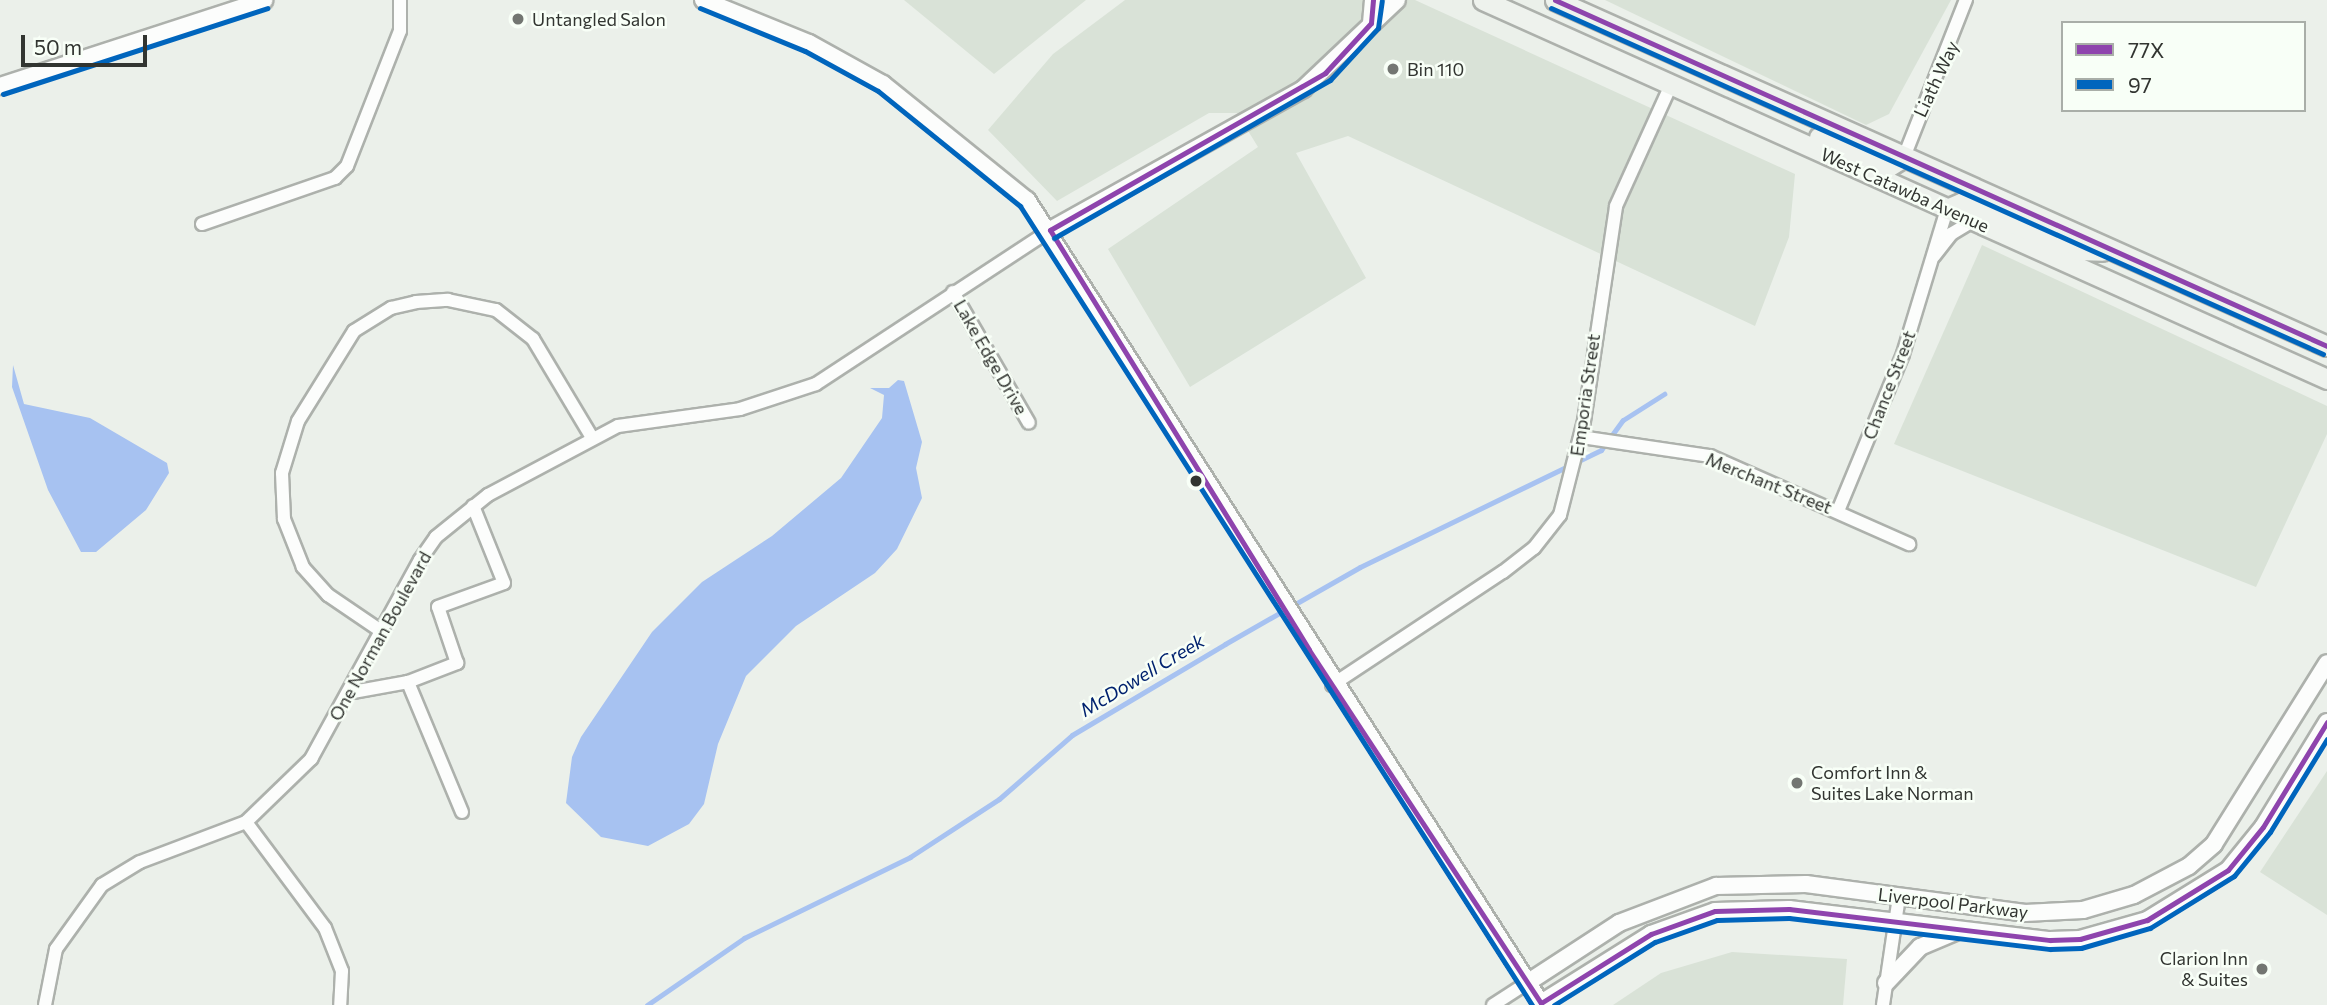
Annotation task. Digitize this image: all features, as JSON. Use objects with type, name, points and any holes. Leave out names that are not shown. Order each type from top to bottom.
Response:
[{"type":"main road","name":"West Catawba Avenue","points":[[1483,0],[2327,379]]},
{"type":"main road","name":"West Catawba Avenue","points":[[1555,0],[2327,346]]},
{"type":"main road","points":[[1718,106],[1770,116],[1888,167],[1904,157]]},
{"type":"main road","points":[[1947,209],[1963,202],[2077,250],[2114,252]]},
{"type":"street","points":[[0,86],[264,0]]},
{"type":"street","points":[[202,224],[335,178],[347,166],[400,32],[400,0]]},
{"type":"street","points":[[703,0],[809,43],[883,84],[998,172],[1050,230],[1332,685],[1539,1004]]},
{"type":"street","points":[[1371,23],[1373,0]]},
{"type":"street","name":"One Norman Boulevard","points":[[45,1005],[56,949],[102,885],[140,863],[246,822],[300,774],[353,692],[381,631],[419,560],[473,506],[591,436],[640,421],[740,409],[816,384],[920,320],[953,292],[1050,230],[1303,89],[1397,0]]},
{"type":"street","name":"Liath Way","points":[[1904,157],[1966,0]]},
{"type":"street","name":"Emporia Street","points":[[1332,685],[1534,548],[1560,515],[1581,436],[1616,206],[1671,85]]},
{"type":"street","name":"Chance Street","points":[[1838,511],[1903,354],[1934,256],[1934,237],[1947,209]]},
{"type":"street","name":"Chance Street","points":[[1934,256],[1951,234],[1973,222]]},
{"type":"street","name":"Lake Edge Drive","points":[[953,292],[1029,423]]},
{"type":"street","points":[[381,631],[328,595],[303,567],[284,519],[282,473],[298,421],[354,331],[391,308],[415,302],[448,300],[496,310],[533,339],[591,436]]},
{"type":"street","name":"Merchant Street","points":[[1581,436],[1710,456],[1909,544]]},
{"type":"street","points":[[353,692],[408,682],[457,663],[438,607],[504,583],[473,506]]},
{"type":"street","name":"Liverpool Parkway","points":[[1493,1005],[1629,918],[1716,886],[1806,884],[1899,897],[2065,913],[2154,886],[2205,854],[2228,827],[2327,663]]},
{"type":"street","points":[[408,682],[463,812]]},
{"type":"street","name":"Liverpool Parkway","points":[[1539,1004],[1651,934],[1715,911],[1789,909],[1957,932],[2080,939],[2183,902],[2250,845],[2327,722]]},
{"type":"street","points":[[246,822],[325,928],[341,971],[340,1005]]},
{"type":"street","points":[[1883,1005],[1899,897]]},
{"type":"street","points":[[1886,983],[1920,947],[1957,932]]},
{"type":"shaded area","points":[[904,0],[1086,0],[994,74]]},
{"type":"shaded area","points":[[1125,0],[1415,0],[1795,174],[1789,237],[1755,326],[1348,136],[1296,153],[1366,278],[1190,387],[1108,249],[1258,147],[1237,113],[1209,113],[1057,201],[988,130],[1053,54]]},
{"type":"shaded area","points":[[1605,0],[1951,0],[1889,114],[1866,125]]},
{"type":"shaded area","points":[[1982,245],[2327,406],[2327,434],[2256,587],[1894,444]]},
{"type":"shaded area","points":[[2327,771],[2327,915],[2260,872]]},
{"type":"shaded area","points":[[1732,952],[1847,959],[1843,1005],[1613,1005],[1661,973]]},
{"type":"water","points":[[13,365],[24,404],[90,418],[167,463],[169,473],[146,510],[96,552],[81,552],[48,490],[12,387]]},
{"type":"water","points":[[898,380],[904,381],[922,442],[916,468],[922,498],[897,549],[875,573],[796,626],[746,676],[718,744],[704,804],[689,824],[648,846],[601,837],[566,803],[572,757],[581,737],[652,632],[702,582],[772,536],[841,478],[882,418],[884,395],[870,388],[889,388]]},
{"type":"waterway","name":"McDowell Creek","points":[[647,1005],[744,938],[910,857],[999,799],[1072,735],[1225,644],[1360,567],[1601,450],[1623,420],[1664,394]]},
{"type":"transit line","name":"77X","points":[[1050,230],[1325,73],[1371,23],[1373,0]]},
{"type":"transit line","name":"77X","points":[[1555,0],[2327,346]]},
{"type":"transit line","name":"97","points":[[1054,238],[1330,80],[1378,28],[1382,1]]},
{"type":"transit line","name":"97","points":[[3,94],[267,8]]},
{"type":"transit line","name":"97","points":[[700,8],[805,51],[878,91],[1020,206],[1532,1005]]},
{"type":"transit line","name":"97","points":[[1551,8],[2323,354]]},
{"type":"transit line","name":"77X","points":[[1050,230],[1309,650],[1541,1003]]},
{"type":"transit line","name":"77X","points":[[1541,1003],[1651,934],[1715,911],[1789,909],[2050,940],[2080,939],[2147,920],[2228,870],[2263,827],[2327,722]]},
{"type":"transit line","name":"97","points":[[1554,1005],[1655,942],[1717,920],[1789,918],[2050,949],[2081,948],[2150,928],[2234,876],[2270,832],[2327,739]]},
{"type":"place","name":"Untangled Salon","points":[[518,19]]},
{"type":"place","name":"Bin 110","points":[[1393,69]]},
{"type":"place","name":"Comfort Inn & Suites Lake Norman","points":[[1797,783]]},
{"type":"place","name":"Clarion Inn & Suites","points":[[2262,969]]}]
